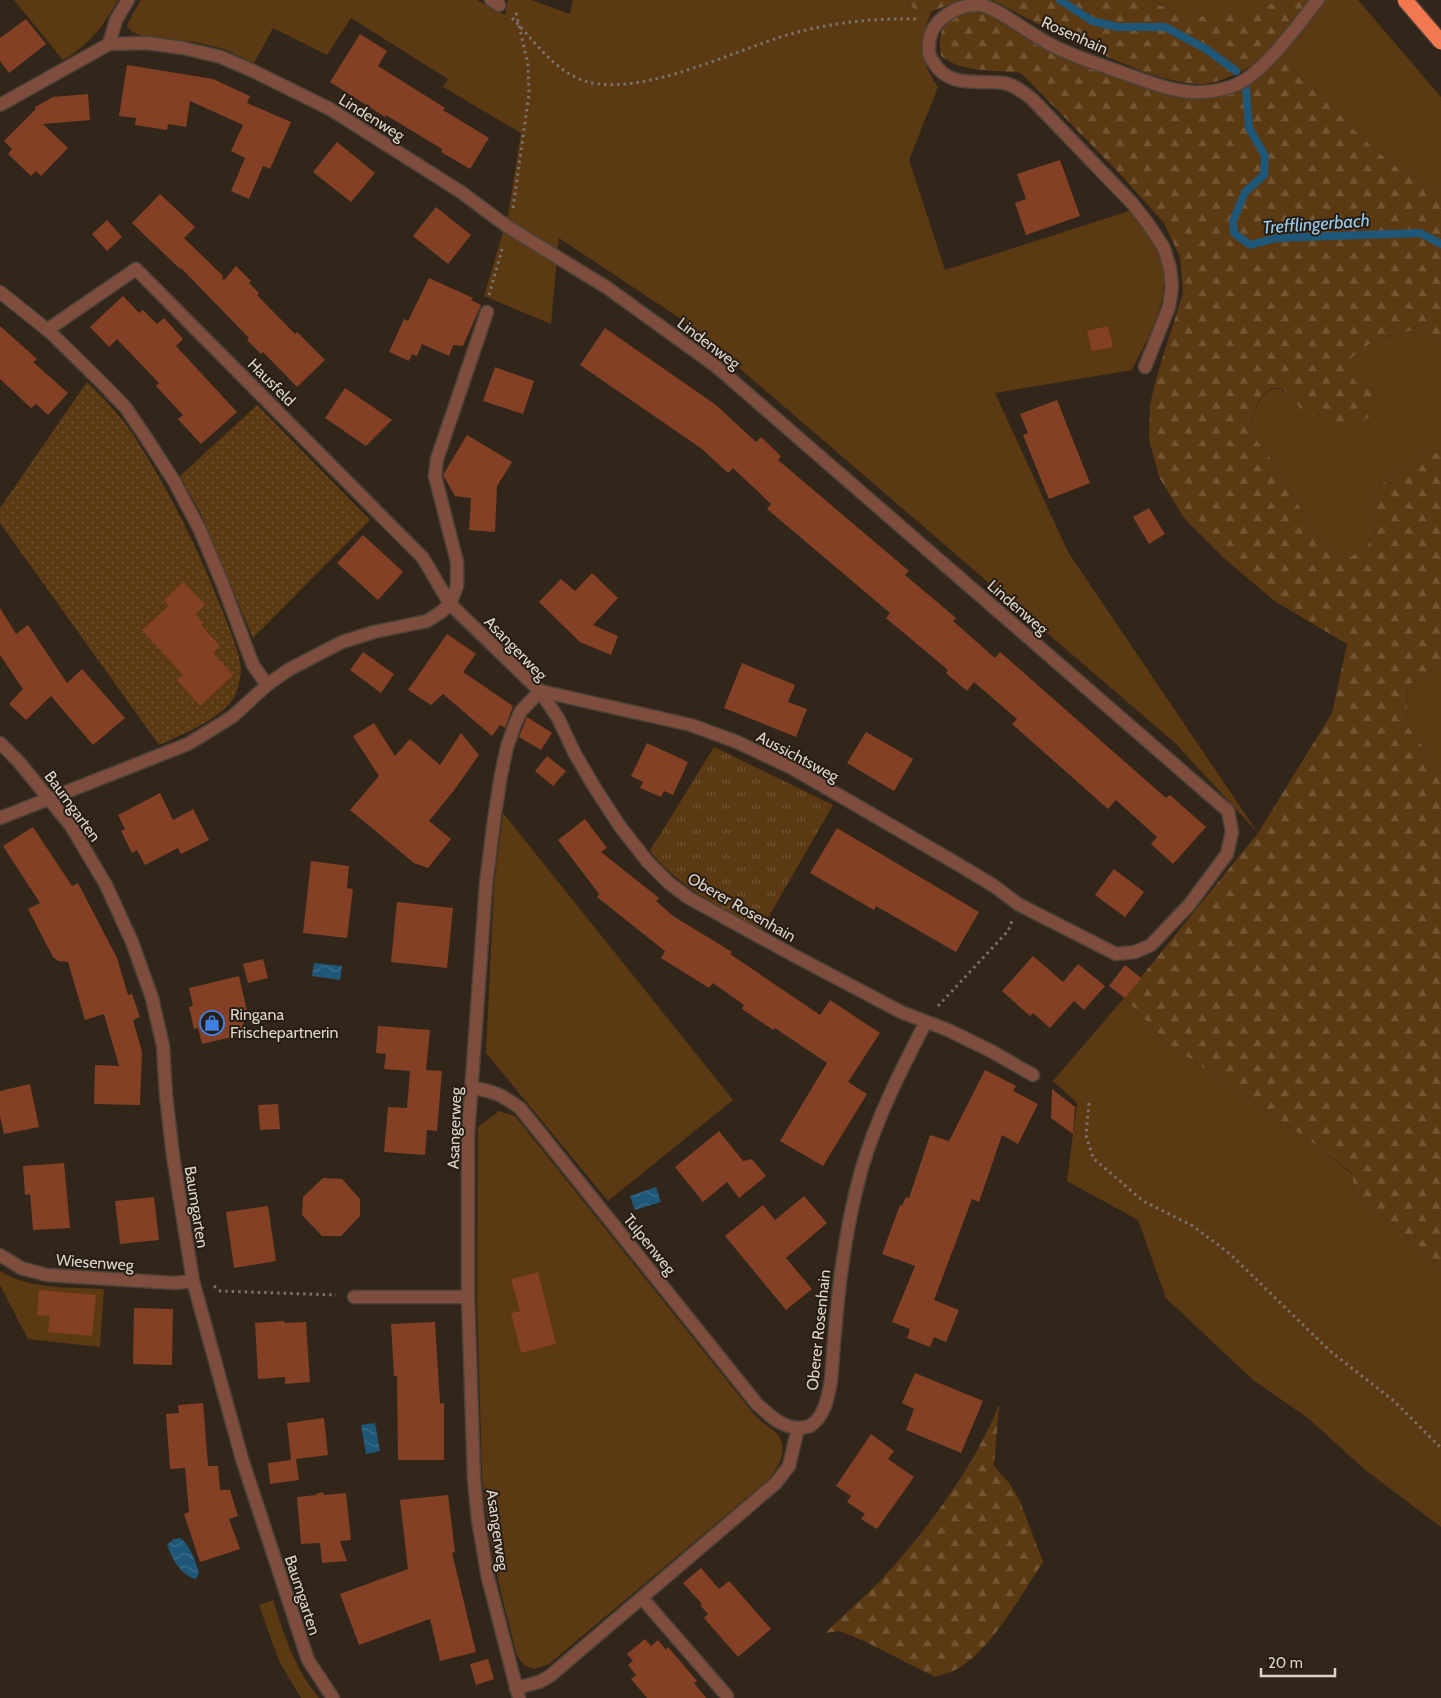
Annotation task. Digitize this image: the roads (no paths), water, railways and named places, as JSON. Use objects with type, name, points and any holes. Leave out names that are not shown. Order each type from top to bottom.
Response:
[{"type":"highway","points":[[1405,0],[1441,42]]},
{"type":"street","points":[[109,44],[116,20],[128,0]]},
{"type":"street","name":"Rosenhain","points":[[1144,367],[1161,329],[1170,300],[1172,286],[1170,268],[1164,248],[1131,202],[1032,99],[1018,88],[1004,83],[966,82],[949,78],[938,70],[930,58],[928,45],[932,34],[945,16],[959,8],[981,5],[995,10],[1048,43],[1086,60],[1166,88],[1194,92],[1214,91],[1236,85],[1254,73],[1274,53],[1318,0]]},
{"type":"street","name":"Lindenweg","points":[[0,105],[109,44],[146,43],[183,48],[221,57],[330,109],[461,192],[508,227],[606,287],[717,367],[1228,811],[1232,832],[1227,854],[1190,905]]},
{"type":"street","name":"Hausfeld","points":[[47,330],[136,269],[423,558],[450,604]]},
{"type":"street","points":[[0,292],[47,330],[126,408],[174,481],[200,530],[253,666],[267,685]]},
{"type":"street","points":[[0,818],[188,744],[232,717],[267,685],[313,656],[342,642],[374,632],[427,621],[450,604],[456,586],[457,562],[436,476],[437,459],[487,312]]},
{"type":"street","name":"Asangerweg","points":[[450,604],[540,691],[521,712],[515,724],[507,747],[501,775],[486,884],[468,1135],[468,1298],[474,1479],[478,1520],[488,1578],[518,1693]]},
{"type":"street","name":"Aussichtsweg","points":[[540,691],[691,725],[737,742],[792,768],[961,866],[994,886],[1018,904],[1116,954],[1135,952],[1151,945],[1190,905]]},
{"type":"street","name":"Oberer Rosenhain","points":[[540,691],[558,718],[594,788],[647,862],[669,883],[689,898],[793,956],[901,1012],[948,1030],[991,1051],[1033,1075]]},
{"type":"street","name":"Baumgarten","points":[[0,743],[50,798],[71,826],[106,885],[132,942],[152,998],[163,1046],[173,1156],[193,1281],[242,1460],[308,1660],[333,1698]]},
{"type":"street","name":"Oberer Rosenhain","points":[[798,1428],[810,1426],[827,1400],[831,1381],[842,1260],[862,1171],[888,1099],[926,1022]]},
{"type":"street","name":"Tulpenweg","points":[[472,1088],[503,1095],[520,1108],[757,1404],[786,1427],[798,1428]]},
{"type":"street","name":"Wiesenweg","points":[[0,1255],[21,1268],[47,1275],[175,1283],[193,1281]]},
{"type":"street","points":[[354,1297],[468,1298]]},
{"type":"street","points":[[518,1693],[550,1676],[776,1483],[789,1466],[798,1428]]},
{"type":"street","points":[[642,1598],[727,1696]]},
{"type":"water","points":[[314,963],[342,966],[340,980],[312,976]]},
{"type":"water","points":[[656,1187],[661,1202],[635,1210],[630,1196]]},
{"type":"water","points":[[375,1423],[380,1451],[366,1454],[361,1425]]},
{"type":"water","points":[[180,1538],[190,1549],[194,1559],[199,1573],[196,1579],[181,1570],[167,1545],[174,1539]]},
{"type":"waterway","name":"Trefflingerbach","points":[[1060,0],[1092,21],[1117,27],[1165,27],[1206,49],[1236,71]]},
{"type":"waterway","name":"Trefflingerbach","points":[[1246,89],[1249,128],[1265,156],[1264,175],[1245,192],[1233,221],[1234,233],[1250,245],[1276,238],[1420,233],[1441,244]]},
{"type":"place","name":"Ringana Frischepartnerin","points":[[212,1023]]}]
